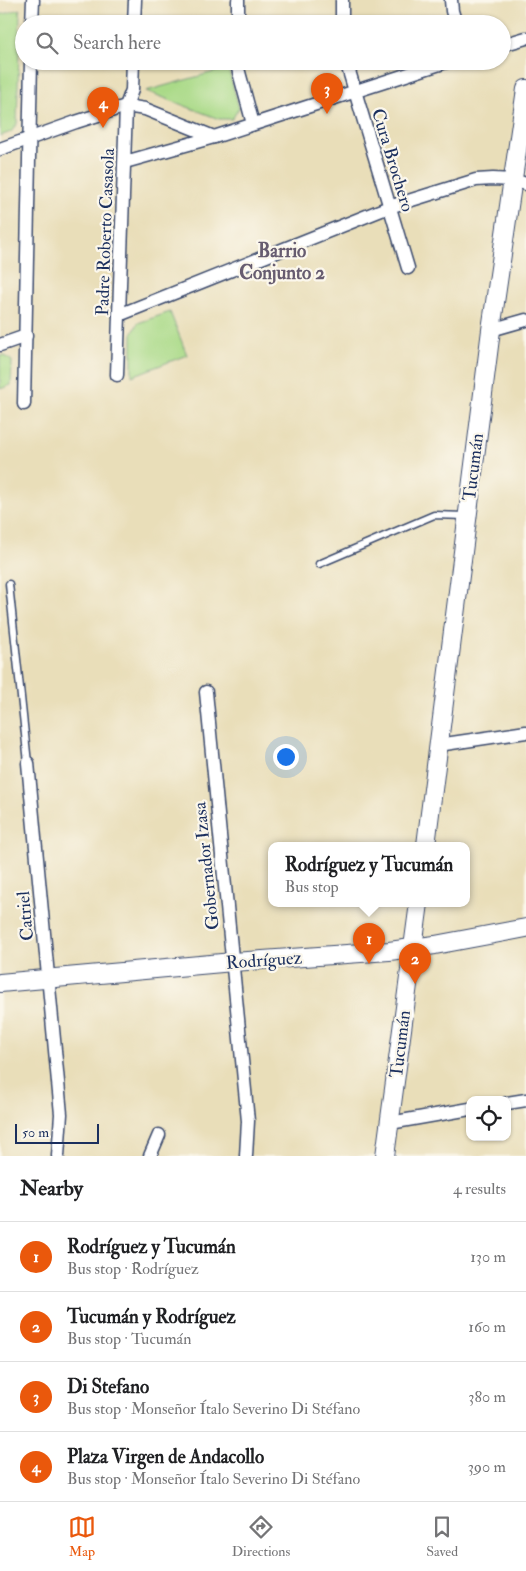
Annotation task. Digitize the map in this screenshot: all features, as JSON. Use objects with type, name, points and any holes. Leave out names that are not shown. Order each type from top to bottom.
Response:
[{"type":"main road","name":"Tucumán","points":[[426,842],[491,330],[519,182],[526,89]]},
{"type":"main road","name":"Tucumán","points":[[385,1156],[418,907]]},
{"type":"main road","name":"Rodríguez","points":[[0,983],[233,962],[389,951],[526,928]]},
{"type":"street","points":[[32,15],[33,0]]},
{"type":"street","points":[[134,15],[135,0]]},
{"type":"street","points":[[238,0],[238,15]]},
{"type":"street","points":[[342,0],[342,15]]},
{"type":"street","points":[[451,0],[453,15]]},
{"type":"street","points":[[511,42],[526,38]]},
{"type":"street","points":[[24,404],[31,70]]},
{"type":"street","name":"Padre Roberto Casasola","points":[[117,375],[126,106],[132,90],[133,70]]},
{"type":"street","points":[[238,70],[253,124]]},
{"type":"street","name":"Cura Brochero","points":[[349,70],[408,268]]},
{"type":"street","points":[[125,162],[253,124],[422,70]]},
{"type":"street","points":[[0,149],[126,106],[145,109],[214,136]]},
{"type":"street","points":[[119,315],[389,207],[476,180],[493,179],[519,182]]},
{"type":"street","points":[[491,330],[526,320]]},
{"type":"street","points":[[0,345],[26,336]]},
{"type":"street","name":"Gobernador Izasa","points":[[206,692],[248,1121],[246,1156]]},
{"type":"street","points":[[438,745],[526,732]]},
{"type":"street","name":"Catriel","points":[[28,763],[61,1114],[58,1156]]},
{"type":"street","points":[[511,1102],[526,1100]]},
{"type":"street","points":[[390,1123],[466,1110]]},
{"type":"street","points":[[150,1156],[159,1135]]},
{"type":"lane","points":[[319,564],[434,515],[467,516]]},
{"type":"lane","name":"Catriel","points":[[9,584],[28,763]]},
{"type":"green space","points":[[20,9],[20,15],[15,15],[15,70],[18,70],[17,124],[11,132],[0,136],[0,15]]},
{"type":"green space","points":[[221,70],[229,70],[239,108],[232,119],[219,119],[146,91]]},
{"type":"green space","points":[[170,312],[187,355],[132,376],[132,334],[138,323]]},
{"type":"green space","points":[[4,355],[12,361],[11,385],[0,389],[0,356]]},
{"type":"place","name":"Di Stefano","points":[[327,114]]},
{"type":"place","name":"Plaza Virgen de Andacollo","points":[[103,128]]},
{"type":"place","name":"Rodríguez y Tucumán","points":[[369,964]]},
{"type":"place","name":"Tucumán y Rodríguez","points":[[415,984]]},
{"type":"district","name":"Barrio Conjunto 2","points":[[282,261]]}]
